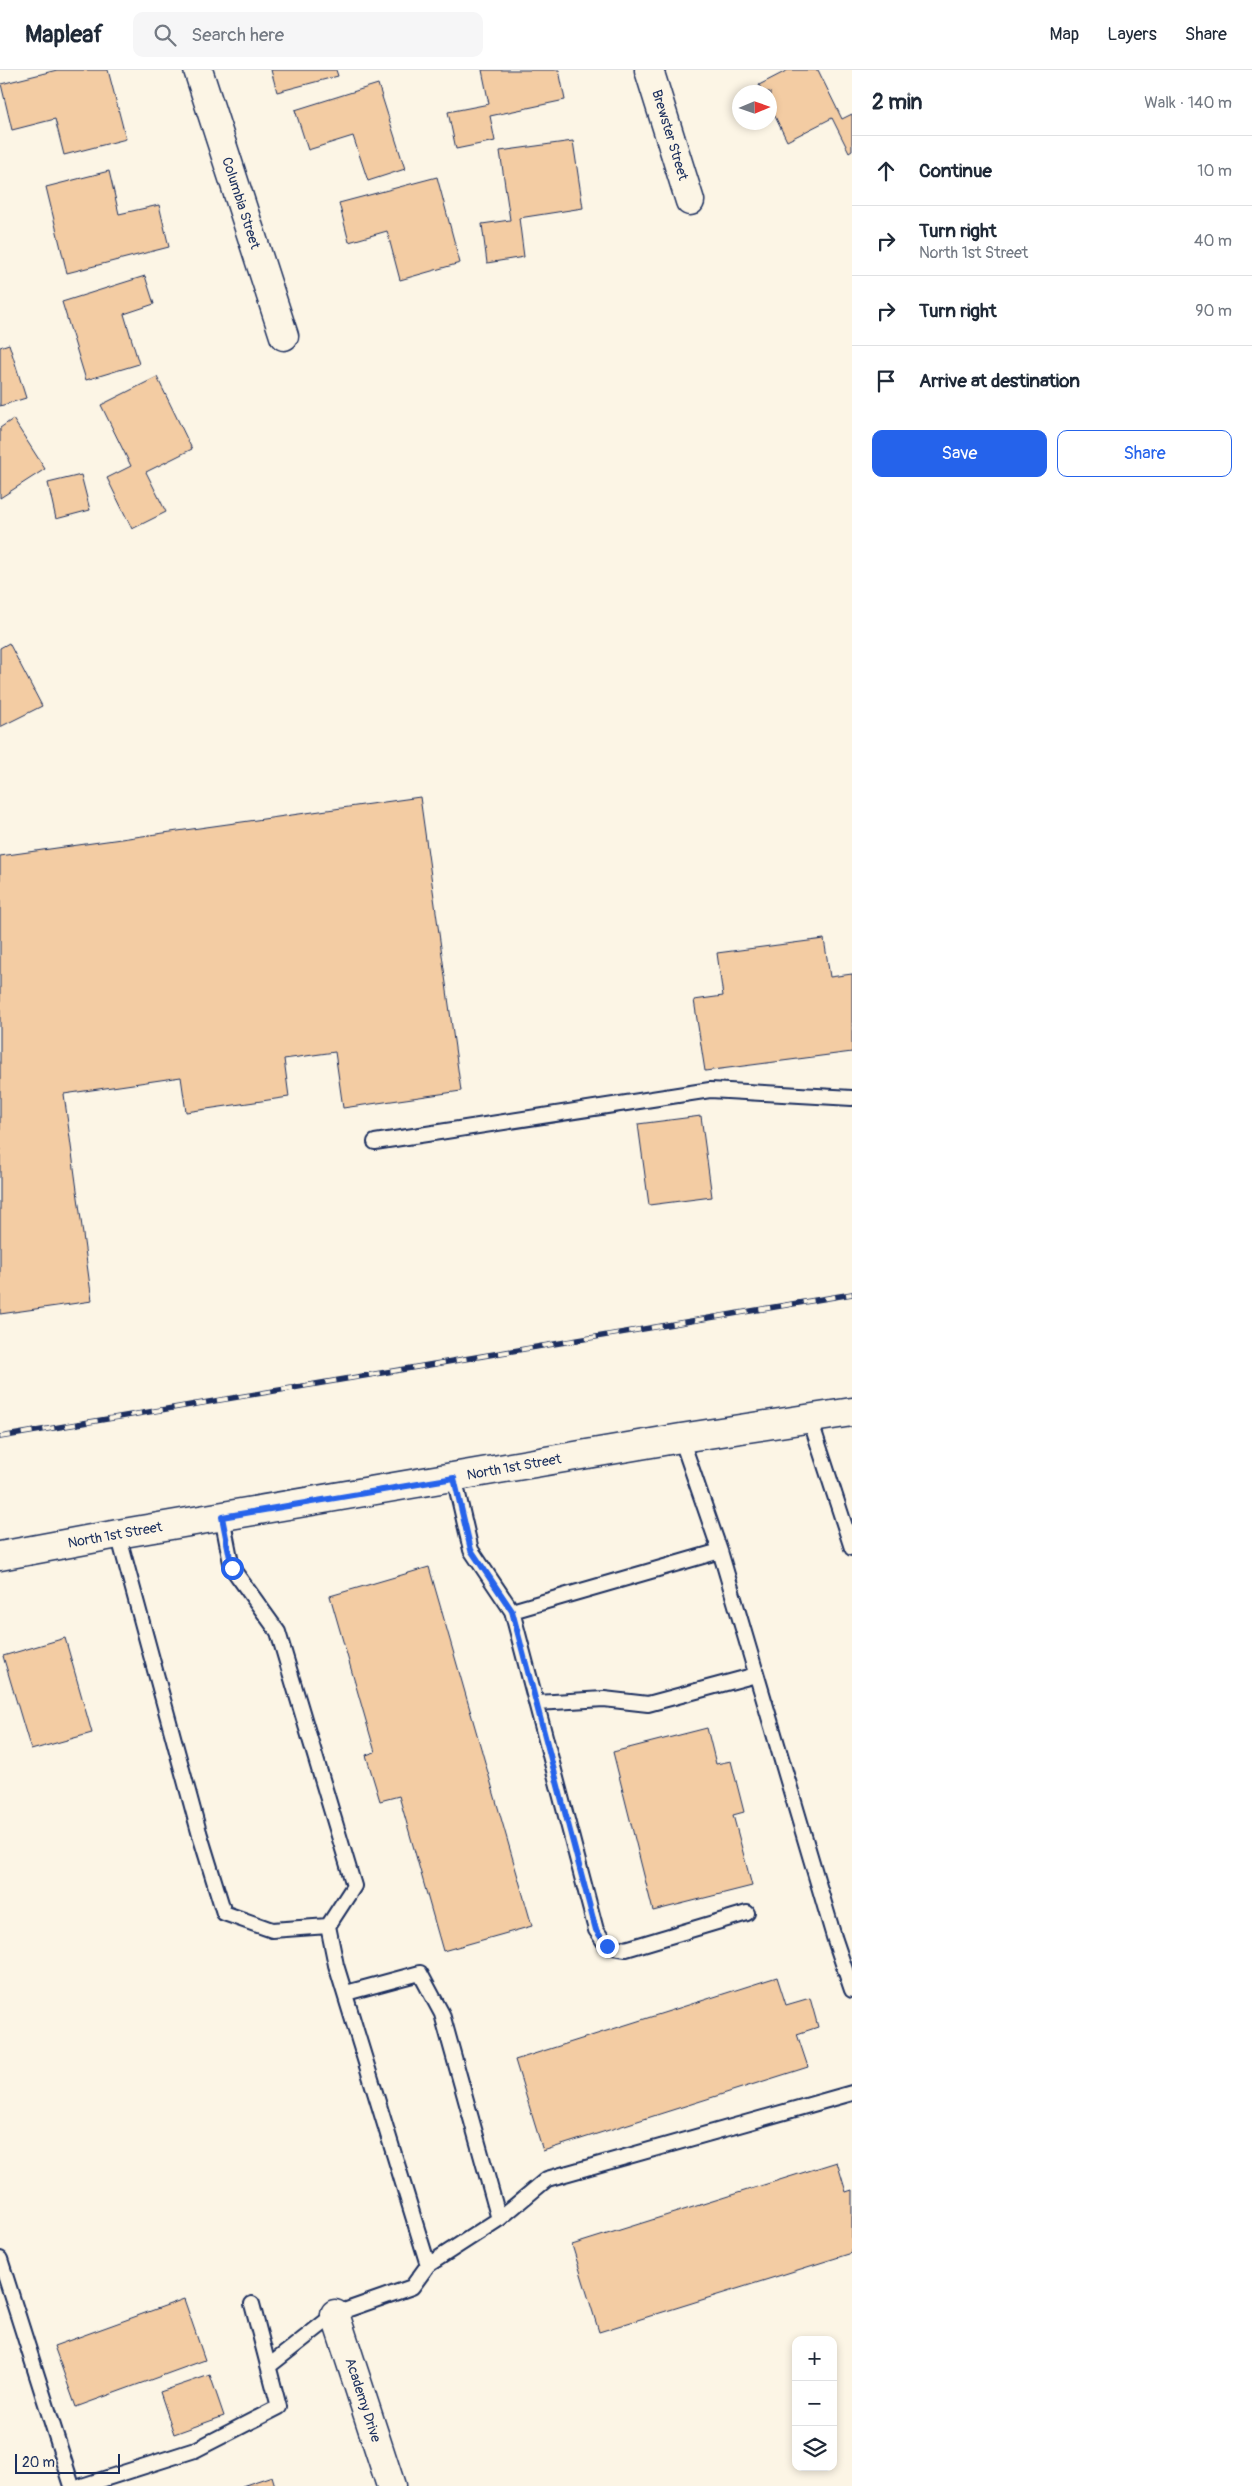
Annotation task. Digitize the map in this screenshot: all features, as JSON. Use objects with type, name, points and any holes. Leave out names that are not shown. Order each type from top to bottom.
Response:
[{"type":"street","name":"Columbia Street","points":[[198,70],[284,336]]},
{"type":"street","name":"Brewster Street","points":[[649,70],[690,201]]},
{"type":"street","name":"North 1st Street","points":[[0,1556],[118,1534],[681,1438],[852,1412]]},
{"type":"street","name":"Academy Drive","points":[[335,2314],[391,2486]]},
{"type":"lane","points":[[374,1142],[710,1090],[852,1098]]},
{"type":"lane","points":[[810,1419],[852,1548]]},
{"type":"lane","points":[[681,1438],[720,1551],[834,1937],[852,1990]]},
{"type":"lane","points":[[454,1478],[471,1550],[512,1611],[596,1930],[607,1946],[626,1949],[747,1913]]},
{"type":"lane","points":[[222,1517],[232,1568],[278,1632],[354,1886],[328,1926],[336,1965],[428,2265]]},
{"type":"lane","points":[[118,1534],[199,1832],[224,1913],[272,1930],[328,1926]]},
{"type":"lane","points":[[512,1611],[720,1551]]},
{"type":"lane","points":[[537,1704],[604,1699],[648,1704],[756,1675]]},
{"type":"lane","points":[[346,1993],[420,1973],[442,2014],[499,2219]]},
{"type":"lane","points":[[269,2366],[335,2314],[412,2287],[428,2265],[499,2219],[547,2179],[852,2093]]},
{"type":"lane","points":[[0,2259],[72,2486]]},
{"type":"lane","points":[[82,2486],[195,2450],[279,2407],[252,2304]]},
{"type":"building","points":[[57,70],[108,70],[126,139],[64,155],[55,119],[12,130],[1,84]]},
{"type":"building","points":[[271,70],[336,70],[338,76],[277,92]]},
{"type":"building","points":[[482,70],[559,70],[565,100],[490,116],[495,141],[456,149],[448,112],[489,104]]},
{"type":"building","points":[[788,70],[818,70],[842,119],[852,114],[852,150],[849,152],[832,118],[787,141],[777,120],[777,85],[759,85]]},
{"type":"building","points":[[378,84],[405,169],[368,181],[353,136],[308,150],[295,110]]},
{"type":"building","points":[[573,141],[583,208],[519,218],[524,257],[487,263],[482,224],[510,220],[500,151]]},
{"type":"building","points":[[109,171],[119,214],[159,205],[169,247],[67,273],[46,187]]},
{"type":"building","points":[[437,177],[460,263],[400,280],[387,231],[349,242],[339,203]]},
{"type":"building","points":[[145,276],[154,304],[124,314],[139,364],[86,380],[62,302]]},
{"type":"building","points":[[9,344],[26,398],[0,406],[0,347]]},
{"type":"building","points":[[157,377],[192,449],[146,472],[166,512],[132,529],[107,478],[131,466],[101,405]]},
{"type":"building","points":[[13,419],[45,469],[0,498],[0,428]]},
{"type":"building","points":[[81,475],[90,510],[56,519],[48,483]]},
{"type":"building","points":[[9,643],[42,706],[0,727],[0,648]]},
{"type":"building","points":[[420,797],[461,1091],[343,1108],[335,1052],[284,1059],[289,1097],[186,1112],[181,1077],[64,1094],[92,1301],[0,1314],[0,856]]},
{"type":"building","points":[[824,939],[830,977],[852,974],[852,1052],[705,1071],[694,1000],[723,996],[717,953]]},
{"type":"building","points":[[701,1116],[712,1197],[649,1205],[638,1124]]},
{"type":"building","points":[[429,1567],[532,1926],[443,1951],[399,1796],[380,1801],[366,1755],[375,1752],[330,1596]]},
{"type":"building","points":[[65,1638],[92,1733],[31,1750],[3,1656]]},
{"type":"building","points":[[707,1728],[716,1764],[731,1761],[744,1812],[733,1815],[752,1886],[653,1911],[613,1752]]},
{"type":"building","points":[[777,1977],[786,2005],[810,1998],[818,2027],[797,2034],[808,2067],[543,2151],[515,2060]]},
{"type":"building","points":[[837,2162],[846,2192],[852,2190],[852,2253],[599,2332],[572,2245]]},
{"type":"building","points":[[184,2299],[205,2360],[76,2407],[54,2346]]},
{"type":"building","points":[[210,2375],[224,2416],[174,2434],[160,2392]]},
{"type":"building","points":[[272,2476],[275,2486],[242,2486]]},
{"type":"railway","points":[[0,1437],[852,1294]]},
{"type":"route","points":[[232,1568],[222,1517],[454,1478],[471,1550],[512,1611],[596,1930],[607,1946]]}]
